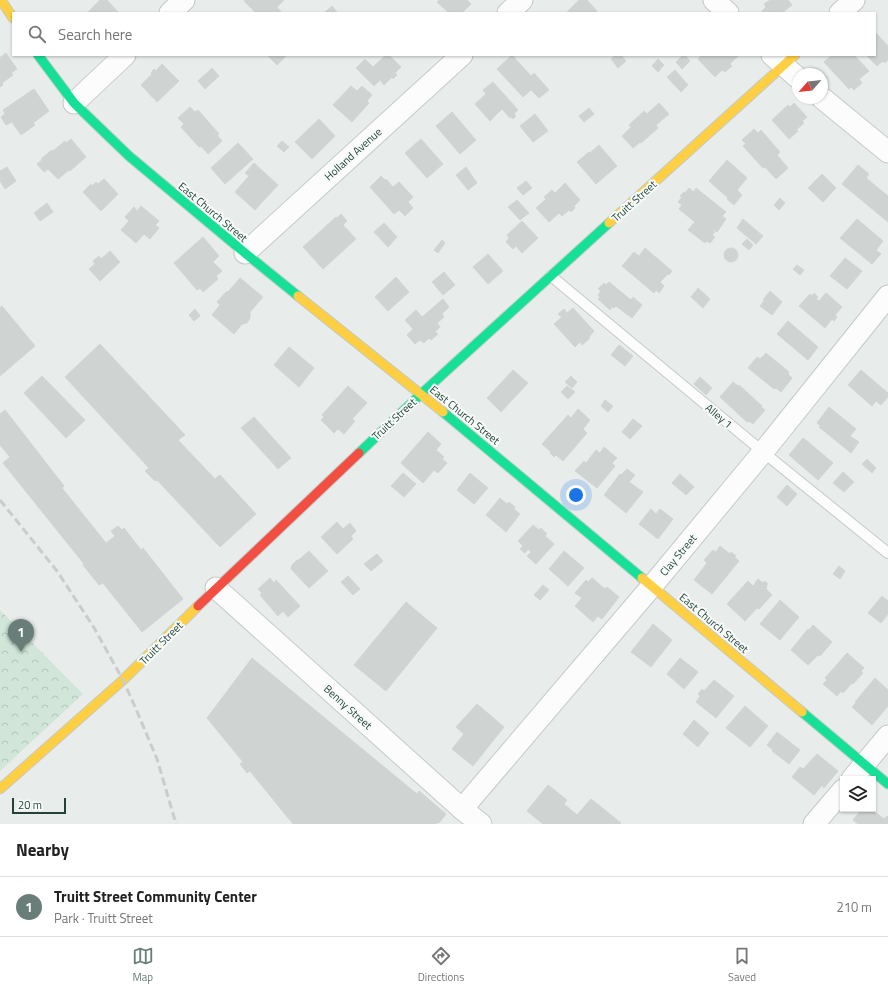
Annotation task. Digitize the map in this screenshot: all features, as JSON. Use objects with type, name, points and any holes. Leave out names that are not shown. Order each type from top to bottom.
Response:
[{"type":"street","points":[[1,0],[12,16]]},
{"type":"street","points":[[171,12],[184,0]]},
{"type":"street","points":[[509,12],[522,0]]},
{"type":"street","points":[[714,0],[727,12]]},
{"type":"street","points":[[841,12],[854,0]]},
{"type":"street","name":"East Church Street","points":[[39,56],[74,103],[129,156],[245,253],[421,394],[652,586],[858,772],[888,784]]},
{"type":"street","points":[[74,103],[124,56]]},
{"type":"street","name":"Holland Avenue","points":[[245,253],[461,56]]},
{"type":"street","name":"Truitt Street","points":[[0,789],[123,680],[216,588],[421,394],[787,63]]},
{"type":"street","points":[[828,103],[888,152]]},
{"type":"street","name":"Clay Street","points":[[462,809],[652,586],[763,452],[888,296]]},
{"type":"street","name":"Benny Street","points":[[216,588],[462,809],[481,824]]},
{"type":"street","points":[[858,772],[888,736]]},
{"type":"street","points":[[814,824],[840,794]]},
{"type":"lane","name":"Alley 1","points":[[551,276],[763,452],[888,553]]},
{"type":"green space","points":[[0,610],[83,694],[0,771]]},
{"type":"building","points":[[100,0],[107,0],[118,12],[88,12]]},
{"type":"building","points":[[284,0],[277,7],[281,12],[255,12],[244,1]]},
{"type":"building","points":[[439,0],[467,0],[471,4],[463,12],[448,12],[437,2]]},
{"type":"building","points":[[579,0],[587,0],[597,11],[596,12],[567,12]]},
{"type":"building","points":[[770,0],[788,0],[792,5],[783,12],[762,12],[766,7],[764,4]]},
{"type":"building","points":[[332,6],[337,12],[325,12]]},
{"type":"building","points":[[876,33],[888,46],[888,60],[885,63],[883,61],[877,66],[867,56],[876,56]]},
{"type":"building","points":[[6,53],[17,69],[11,73],[13,75],[2,83],[3,85],[0,87],[0,57]]},
{"type":"building","points":[[268,56],[286,56],[277,65]]},
{"type":"building","points":[[385,56],[390,56],[401,67],[395,73],[397,75],[393,79],[392,77],[384,85],[380,80],[374,86],[356,68],[365,59],[373,67]]},
{"type":"building","points":[[511,56],[513,56],[531,76],[534,73],[549,90],[539,98],[531,90],[523,97],[497,69]]},
{"type":"building","points":[[615,56],[622,56],[626,61],[618,68],[611,59]]},
{"type":"building","points":[[682,56],[686,56],[690,61],[682,69],[676,62]]},
{"type":"building","points":[[701,56],[738,56],[730,64],[732,66],[725,72],[722,70],[715,77],[698,59]]},
{"type":"building","points":[[831,56],[855,56],[869,71],[859,79],[862,83],[854,90],[851,87],[849,89],[824,62]]},
{"type":"building","points":[[658,59],[664,65],[658,72],[652,66]]},
{"type":"building","points":[[162,64],[179,81],[157,102],[141,85],[152,74],[151,73],[154,69],[156,71]]},
{"type":"building","points":[[212,68],[219,76],[205,89],[198,81]]},
{"type":"building","points":[[675,70],[688,85],[681,92],[667,77]]},
{"type":"building","points":[[493,82],[518,110],[514,114],[516,116],[513,119],[511,117],[510,118],[502,109],[490,121],[475,104],[486,94],[483,90]]},
{"type":"building","points":[[351,86],[357,91],[362,86],[372,95],[367,101],[369,103],[352,122],[333,105]]},
{"type":"building","points":[[34,89],[49,111],[33,123],[35,125],[21,135],[12,122],[6,125],[1,117],[5,114],[3,110]]},
{"type":"building","points":[[659,103],[669,114],[656,125],[658,128],[633,148],[622,136],[631,127],[629,125],[644,111],[647,114]]},
{"type":"building","points":[[795,104],[807,117],[802,121],[804,123],[796,130],[798,131],[789,139],[772,120],[788,105],[790,107]]},
{"type":"building","points":[[190,107],[195,112],[198,110],[219,134],[217,135],[222,141],[208,154],[201,146],[199,147],[181,127],[184,124],[178,118]]},
{"type":"building","points":[[589,108],[594,114],[584,122],[579,116]]},
{"type":"building","points":[[452,112],[476,140],[460,154],[436,126]]},
{"type":"building","points":[[535,114],[548,131],[533,142],[520,126]]},
{"type":"building","points":[[319,119],[335,136],[312,159],[295,142]]},
{"type":"building","points":[[754,129],[758,133],[761,130],[780,152],[777,155],[788,168],[776,179],[765,167],[763,168],[743,146],[746,144],[742,140]]},
{"type":"building","points":[[71,139],[86,157],[58,179],[48,169],[44,172],[37,164],[42,160],[41,159],[65,141],[66,143]]},
{"type":"building","points":[[421,139],[443,164],[427,178],[405,153]]},
{"type":"building","points":[[282,141],[289,147],[284,152],[277,146]]},
{"type":"building","points":[[238,143],[253,159],[225,184],[211,168]]},
{"type":"building","points":[[599,145],[617,166],[596,184],[577,162]]},
{"type":"building","points":[[727,160],[747,178],[737,190],[742,195],[734,205],[709,181]]},
{"type":"building","points":[[254,163],[278,185],[255,210],[235,192],[249,176],[245,173]]},
{"type":"building","points":[[858,165],[869,174],[866,178],[888,196],[888,222],[842,184]]},
{"type":"building","points":[[7,167],[16,181],[5,189],[0,181],[0,171]]},
{"type":"building","points":[[466,167],[477,183],[468,190],[456,175]]},
{"type":"building","points":[[822,174],[836,188],[823,202],[808,188]]},
{"type":"building","points":[[381,176],[393,187],[399,182],[413,197],[408,202],[413,208],[405,216],[399,210],[394,214],[370,187]]},
{"type":"building","points":[[104,179],[118,194],[101,211],[83,192],[91,184],[92,186],[96,182],[98,184]]},
{"type":"building","points":[[526,181],[532,188],[523,195],[517,188]]},
{"type":"building","points":[[565,183],[580,200],[571,212],[569,210],[562,216],[559,213],[549,222],[536,208],[546,199],[544,197],[552,190],[555,193]]},
{"type":"building","points":[[689,188],[694,192],[696,188],[726,212],[722,216],[726,219],[717,232],[713,229],[712,230],[715,232],[712,235],[715,237],[710,243],[707,241],[705,243],[688,230],[695,222],[679,209],[682,205],[678,202],[682,197],[680,196]]},
{"type":"building","points":[[780,198],[785,203],[779,210],[774,205]]},
{"type":"building","points":[[517,200],[529,213],[520,220],[508,207]]},
{"type":"building","points":[[47,203],[53,212],[40,221],[34,213]]},
{"type":"building","points":[[141,206],[159,221],[155,225],[159,228],[150,239],[144,234],[136,243],[121,230],[129,221],[125,217],[134,207],[137,211]]},
{"type":"building","points":[[341,214],[347,221],[343,225],[356,239],[323,269],[303,247]]},
{"type":"building","points":[[743,219],[763,236],[756,244],[737,228]]},
{"type":"building","points":[[857,219],[883,241],[876,250],[881,254],[872,264],[840,238]]},
{"type":"building","points":[[522,221],[538,238],[522,253],[516,246],[513,249],[506,242],[509,238],[507,235]]},
{"type":"building","points":[[384,223],[397,237],[388,247],[374,232]]},
{"type":"building","points":[[203,237],[219,256],[213,262],[222,271],[216,276],[218,279],[203,292],[200,288],[197,290],[174,263]]},
{"type":"building","points":[[747,239],[753,245],[749,250],[742,244]]},
{"type":"building","points":[[442,240],[445,243],[438,253],[434,250]]},
{"type":"building","points":[[645,248],[672,271],[660,282],[664,286],[659,293],[656,290],[654,293],[622,266],[634,252],[639,256]]},
{"type":"building","points":[[731,248],[736,250],[738,255],[736,260],[731,262],[726,260],[724,255],[726,250]]},
{"type":"building","points":[[110,251],[120,262],[100,281],[89,269],[95,264],[93,261],[99,256],[101,259]]},
{"type":"building","points":[[488,254],[503,271],[488,284],[473,267]]},
{"type":"building","points":[[845,258],[862,271],[847,289],[830,276]]},
{"type":"building","points":[[797,265],[804,270],[800,275],[793,269]]},
{"type":"building","points":[[444,272],[455,285],[443,295],[432,282]]},
{"type":"building","points":[[396,277],[409,292],[388,311],[375,297]]},
{"type":"building","points":[[240,278],[263,297],[250,312],[250,318],[247,323],[242,324],[234,334],[212,315],[220,305],[217,302]]},
{"type":"building","points":[[609,282],[631,300],[633,297],[642,305],[632,318],[616,306],[614,308],[612,307],[610,310],[598,299],[600,297],[598,295],[601,291],[598,289],[604,283],[606,285]]},
{"type":"building","points":[[698,288],[710,299],[703,308],[691,297]]},
{"type":"building","points":[[770,291],[782,302],[772,315],[760,306]]},
{"type":"building","points":[[814,293],[818,297],[816,299],[819,301],[826,293],[842,307],[835,315],[837,317],[834,321],[832,319],[825,328],[799,306],[810,294],[812,296]]},
{"type":"building","points":[[443,299],[449,307],[442,314],[444,317],[437,323],[440,327],[435,332],[438,334],[431,340],[429,338],[424,343],[420,340],[415,344],[407,335],[413,329],[405,320],[416,310],[422,317]]},
{"type":"building","points":[[2,306],[35,346],[0,376],[0,308]]},
{"type":"building","points":[[573,308],[594,331],[589,337],[590,338],[582,345],[580,342],[575,347],[554,324],[562,317],[558,314],[564,309],[567,313]]},
{"type":"building","points":[[195,309],[200,316],[194,321],[189,315]]},
{"type":"building","points":[[788,321],[818,347],[808,360],[777,334]]},
{"type":"building","points":[[100,344],[185,435],[178,440],[215,479],[220,475],[256,514],[220,547],[157,480],[155,481],[145,471],[149,468],[65,377]]},
{"type":"building","points":[[619,345],[633,356],[625,366],[611,355]]},
{"type":"building","points":[[289,347],[314,368],[299,387],[274,365]]},
{"type":"building","points":[[766,353],[789,372],[788,374],[792,378],[781,392],[776,388],[774,389],[748,368],[757,357],[760,359]]},
{"type":"building","points":[[513,370],[528,383],[501,412],[487,398]]},
{"type":"building","points":[[861,370],[888,393],[888,397],[881,405],[876,401],[872,406],[848,385]]},
{"type":"building","points":[[42,376],[85,420],[66,438],[24,393]]},
{"type":"building","points":[[571,376],[577,382],[572,388],[565,382]]},
{"type":"building","points":[[700,377],[712,388],[706,395],[694,384]]},
{"type":"building","points":[[733,382],[738,386],[739,385],[765,410],[753,424],[749,421],[747,422],[720,397]]},
{"type":"building","points":[[348,386],[367,403],[352,419],[355,421],[344,434],[338,429],[334,433],[321,420],[324,417],[322,415]]},
{"type":"building","points":[[567,386],[575,392],[568,399],[561,392]]},
{"type":"building","points":[[605,400],[613,406],[608,412],[601,406]]},
{"type":"building","points":[[829,407],[856,429],[850,436],[859,442],[851,453],[819,427],[821,426],[817,423]]},
{"type":"building","points":[[578,409],[590,420],[583,429],[587,433],[563,461],[556,455],[554,457],[542,444],[568,415],[571,418]]},
{"type":"building","points":[[5,410],[64,486],[62,488],[106,543],[115,536],[111,531],[118,526],[122,530],[124,528],[141,550],[143,548],[183,599],[142,632],[103,583],[99,585],[3,463],[10,457],[0,445],[0,414]]},
{"type":"building","points":[[254,417],[291,458],[278,469],[241,428]]},
{"type":"building","points":[[633,419],[642,426],[630,439],[622,432]]},
{"type":"building","points":[[428,432],[441,444],[436,450],[444,457],[442,459],[447,463],[438,473],[434,470],[423,483],[401,463]]},
{"type":"building","points":[[803,438],[833,463],[818,480],[789,455]]},
{"type":"building","points":[[604,447],[617,458],[612,463],[615,466],[597,488],[575,471],[584,461],[586,463],[596,450],[600,453]]},
{"type":"building","points":[[867,459],[876,468],[872,473],[862,464]]},
{"type":"building","points":[[627,469],[635,475],[629,482],[643,492],[626,513],[604,495],[620,474],[621,475]]},
{"type":"building","points":[[843,472],[854,482],[844,492],[833,483]]},
{"type":"building","points":[[403,473],[416,484],[404,497],[391,486]]},
{"type":"building","points":[[470,473],[488,488],[474,504],[457,490]]},
{"type":"building","points":[[680,474],[694,487],[686,495],[672,483]]},
{"type":"building","points":[[787,485],[797,494],[787,506],[777,497]]},
{"type":"building","points":[[500,498],[507,504],[509,502],[520,514],[506,532],[486,515]]},
{"type":"building","points":[[651,509],[656,514],[660,509],[673,519],[658,539],[639,524]]},
{"type":"building","points":[[337,522],[343,529],[350,523],[356,531],[351,536],[353,539],[337,554],[321,537]]},
{"type":"building","points":[[533,525],[539,530],[541,528],[547,534],[545,536],[554,544],[536,564],[527,556],[531,552],[528,549],[525,553],[520,549],[523,546],[518,541]]},
{"type":"building","points":[[720,546],[730,554],[731,552],[739,561],[712,594],[694,580],[707,563],[704,560],[713,550],[716,552]]},
{"type":"building","points":[[309,551],[328,571],[309,588],[291,569],[292,565],[296,561]]},
{"type":"building","points":[[564,551],[584,568],[568,586],[549,569]]},
{"type":"building","points":[[377,554],[383,561],[371,571],[364,564]]},
{"type":"building","points":[[839,566],[845,571],[840,579],[833,574]]},
{"type":"building","points":[[348,576],[360,589],[353,595],[341,582]]},
{"type":"building","points":[[270,578],[274,583],[276,580],[300,606],[288,617],[283,611],[278,616],[260,595],[262,593],[258,589]]},
{"type":"building","points":[[592,578],[605,589],[607,587],[619,597],[602,619],[598,616],[593,622],[575,606],[582,598],[575,593],[586,580],[588,582]]},
{"type":"building","points":[[758,579],[763,583],[765,581],[768,584],[766,589],[772,595],[745,621],[727,604],[748,581],[753,586]]},
{"type":"building","points":[[543,585],[549,590],[540,600],[534,595]]},
{"type":"building","points":[[882,596],[888,601],[888,614],[881,623],[868,613]]},
{"type":"building","points":[[780,600],[799,617],[780,640],[760,624]]},
{"type":"building","points":[[406,602],[437,628],[386,691],[354,665]]},
{"type":"building","points":[[653,624],[672,640],[651,667],[631,652]]},
{"type":"building","points":[[813,625],[832,642],[820,656],[818,655],[808,665],[791,650]]},
{"type":"building","points":[[847,653],[864,668],[861,671],[863,673],[843,693],[841,691],[837,696],[823,684],[827,680],[825,678]]},
{"type":"building","points":[[252,658],[417,794],[419,791],[446,814],[439,823],[293,824],[250,771],[247,773],[240,764],[243,762],[207,718]]},
{"type":"building","points":[[680,658],[698,672],[684,689],[667,674]]},
{"type":"building","points":[[875,678],[888,690],[888,706],[872,725],[852,707]]},
{"type":"building","points":[[714,680],[734,696],[716,718],[696,702],[700,696],[698,694],[702,689],[704,691]]},
{"type":"building","points":[[477,704],[504,727],[473,766],[452,749],[464,734],[456,727]]},
{"type":"building","points":[[745,706],[768,726],[750,747],[726,728]]},
{"type":"building","points":[[694,720],[709,733],[698,747],[683,734]]},
{"type":"building","points":[[777,732],[800,750],[789,764],[772,751],[773,750],[767,745]]},
{"type":"building","points":[[817,754],[838,771],[824,788],[822,785],[814,795],[792,777],[800,767],[803,769]]},
{"type":"building","points":[[548,785],[567,800],[564,804],[577,815],[591,799],[621,823],[543,824],[527,811]]},
{"type":"building","points":[[860,812],[875,812],[884,819],[887,816],[888,824],[858,824],[853,820]]},
{"type":"railway","points":[[0,500],[57,571],[93,626],[123,680],[157,759],[176,824]]},
{"type":"traffic: fast","points":[[39,56],[74,103],[129,156],[298,296]]},
{"type":"traffic: fast","points":[[359,453],[421,394],[609,223]]},
{"type":"traffic: fast","points":[[443,412],[642,578]]},
{"type":"traffic: fast","points":[[802,712],[888,784]]},
{"type":"traffic: slow","points":[[1,0],[12,16]]},
{"type":"traffic: slow","points":[[609,223],[794,56]]},
{"type":"traffic: slow","points":[[298,296],[443,412]]},
{"type":"traffic: slow","points":[[642,578],[802,712]]},
{"type":"traffic: slow","points":[[0,789],[123,680],[198,606]]},
{"type":"traffic: jam","points":[[198,606],[359,453]]},
{"type":"place","name":"Truitt Street Community Center","points":[[21,652]]}]
